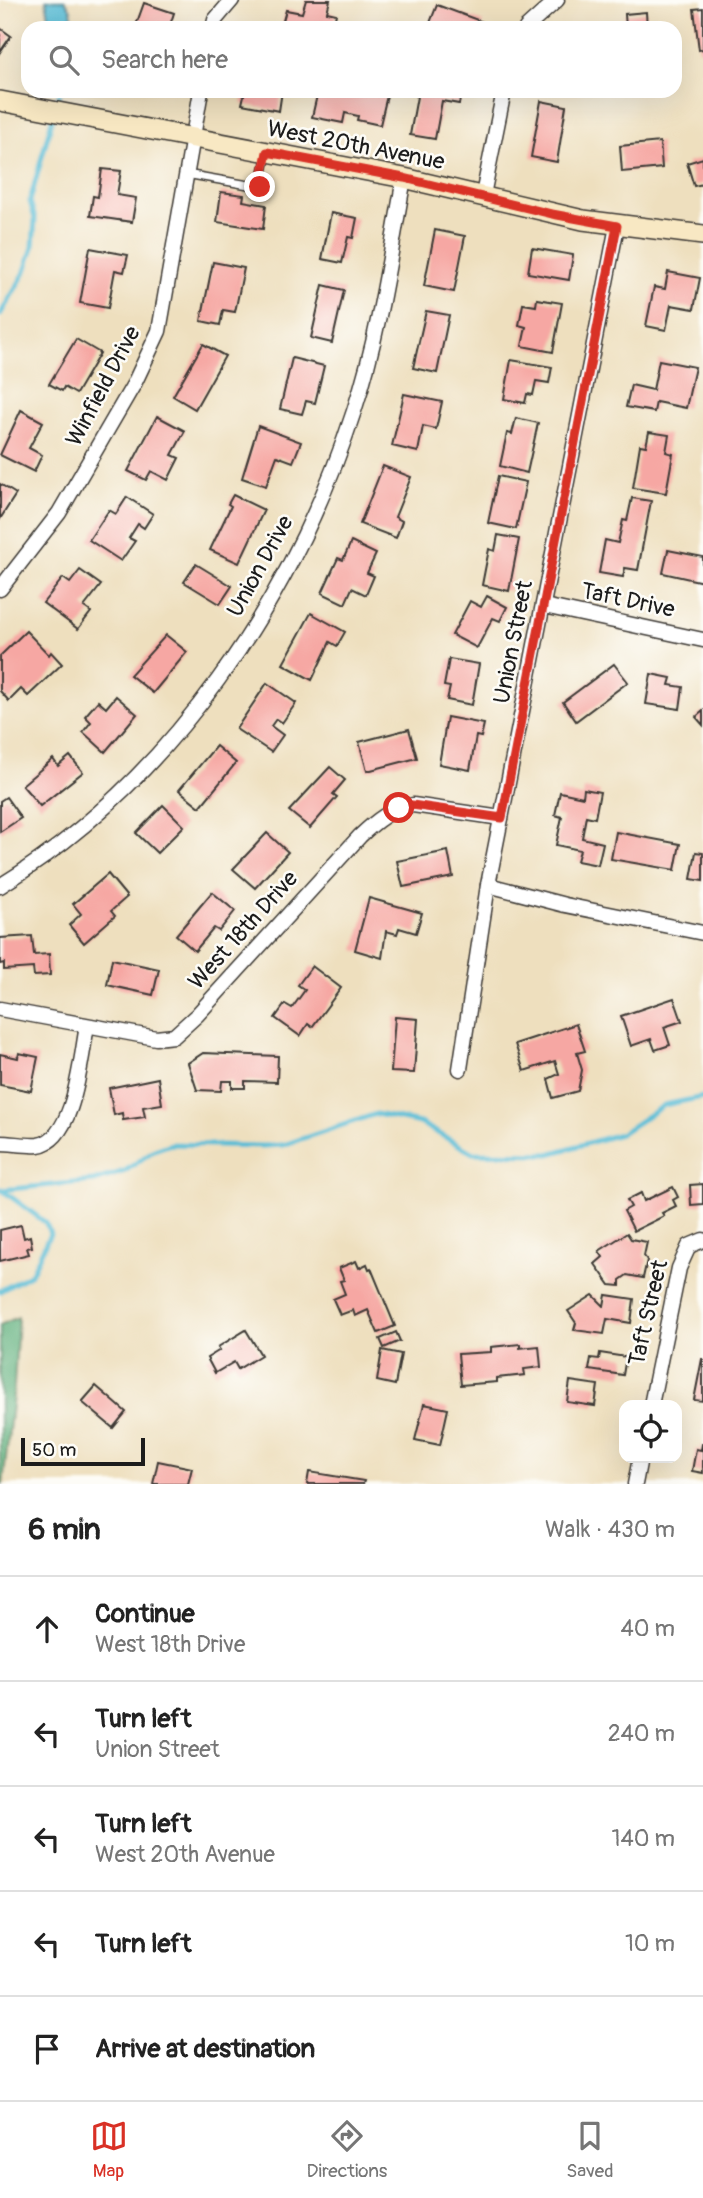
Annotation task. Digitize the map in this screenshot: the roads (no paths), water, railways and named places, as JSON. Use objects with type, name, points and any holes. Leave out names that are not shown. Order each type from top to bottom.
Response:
[{"type":"street","points":[[215,21],[232,0]]},
{"type":"street","points":[[534,21],[556,0]]},
{"type":"street","name":"Winfield Drive","points":[[0,589],[59,513],[134,384],[159,331],[200,98]]},
{"type":"street","points":[[482,195],[503,98]]},
{"type":"street","name":"West 20th Avenue","points":[[0,101],[404,178],[552,214],[617,226],[703,235]]},
{"type":"street","name":"Union Drive","points":[[0,886],[90,821],[134,779],[224,671],[267,603],[309,527],[333,472],[354,409],[373,343],[404,178]]},
{"type":"street","name":"Union Street","points":[[460,1069],[488,885],[617,226]]},
{"type":"street","name":"Taft Drive","points":[[544,606],[703,640]]},
{"type":"street","name":"West 18th Drive","points":[[0,1009],[156,1038],[174,1036],[197,1015],[360,836],[386,814],[412,805],[502,818]]},
{"type":"street","points":[[488,885],[565,905],[703,933]]},
{"type":"street","points":[[0,1143],[40,1145],[56,1136],[71,1107],[87,1026]]},
{"type":"street","name":"Taft Street","points":[[652,1400],[679,1268],[689,1246],[703,1240]]},
{"type":"street","points":[[635,1484],[639,1463]]},
{"type":"lane","points":[[186,173],[260,187],[267,152]]},
{"type":"water","points":[[46,0],[65,0],[71,10],[73,21],[50,21]]},
{"type":"waterway","points":[[56,107],[58,98]]},
{"type":"waterway","points":[[0,315],[24,274],[33,247],[35,219],[30,201],[53,116]]},
{"type":"waterway","points":[[0,1190],[94,1181],[125,1171],[154,1150],[171,1144],[283,1145],[376,1114],[420,1123],[473,1153],[549,1154],[620,1134],[664,1105],[703,1097]]},
{"type":"waterway","points":[[0,1291],[31,1274],[50,1234],[46,1223],[2,1190]]}]
